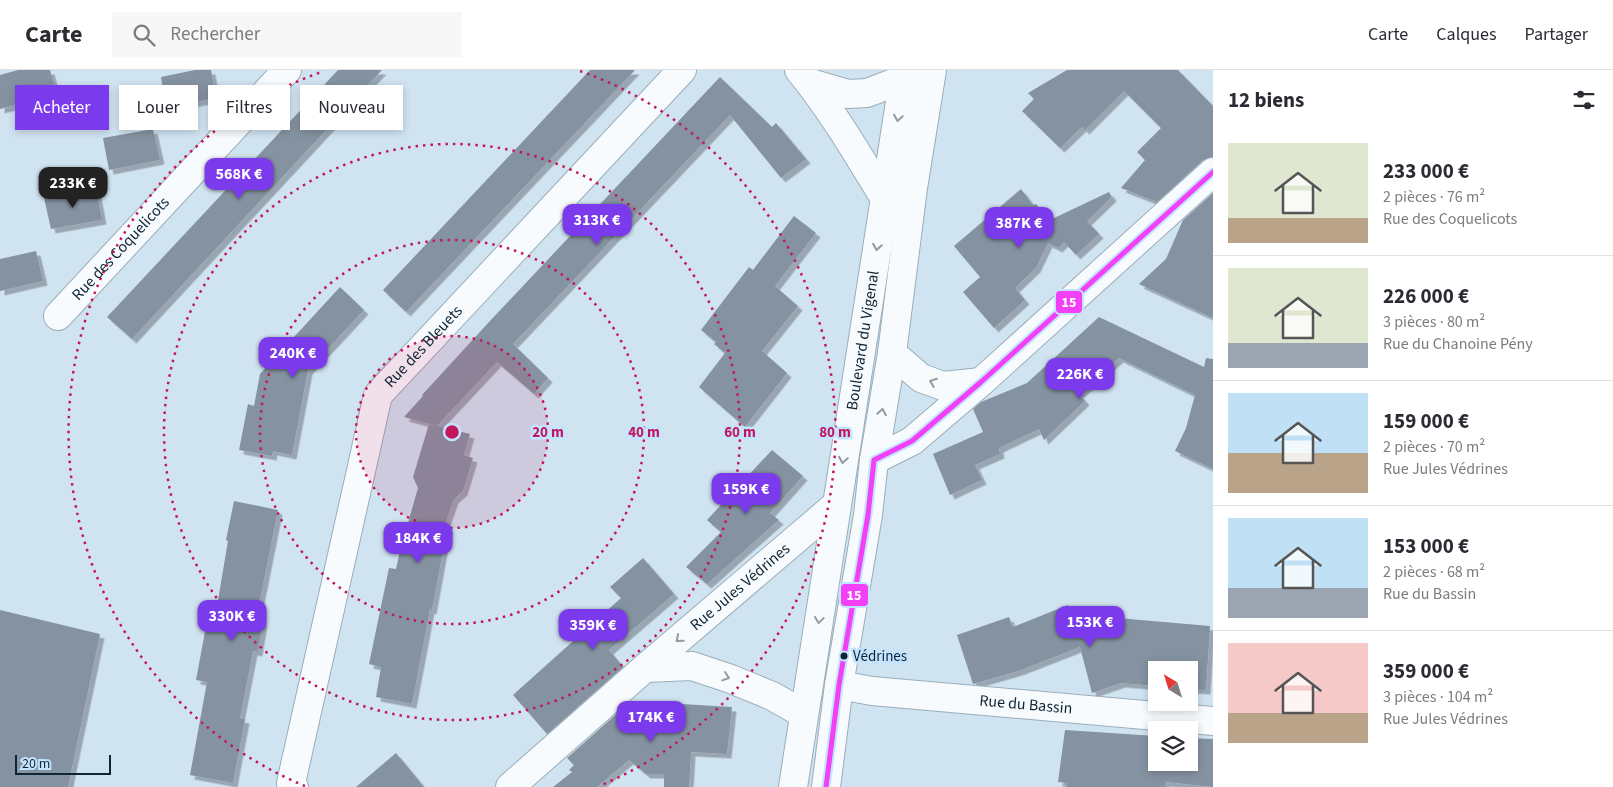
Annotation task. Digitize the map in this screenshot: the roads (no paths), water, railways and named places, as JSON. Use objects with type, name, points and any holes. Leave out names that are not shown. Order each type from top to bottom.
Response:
[{"type":"street","name":"Rue des Coquelicots","points":[[58,316],[287,70]]},
{"type":"street","name":"Rue des Bleuets","points":[[294,787],[291,782],[378,395],[682,70]]},
{"type":"street","name":"Boulevard du Vigenal","points":[[826,787],[839,685],[868,515],[874,460],[892,353],[913,188],[932,70]]},
{"type":"street","name":"Boulevard du Vigenal","points":[[793,787],[905,74]]},
{"type":"street","points":[[804,76],[848,94],[867,93],[905,74]]},
{"type":"street","points":[[804,76],[858,153],[885,199]]},
{"type":"street","points":[[874,460],[912,441],[981,382],[1213,172]]},
{"type":"street","points":[[892,353],[922,378],[943,386],[981,382]]},
{"type":"street","name":"Rue Jules Védrines","points":[[510,787],[644,668],[836,505]]},
{"type":"street","points":[[644,668],[692,666],[731,679],[772,696],[804,714]]},
{"type":"street","name":"Rue du Bassin","points":[[839,685],[872,691],[1213,720]]},
{"type":"place","name":"Védrines","points":[[844,656]]}]
